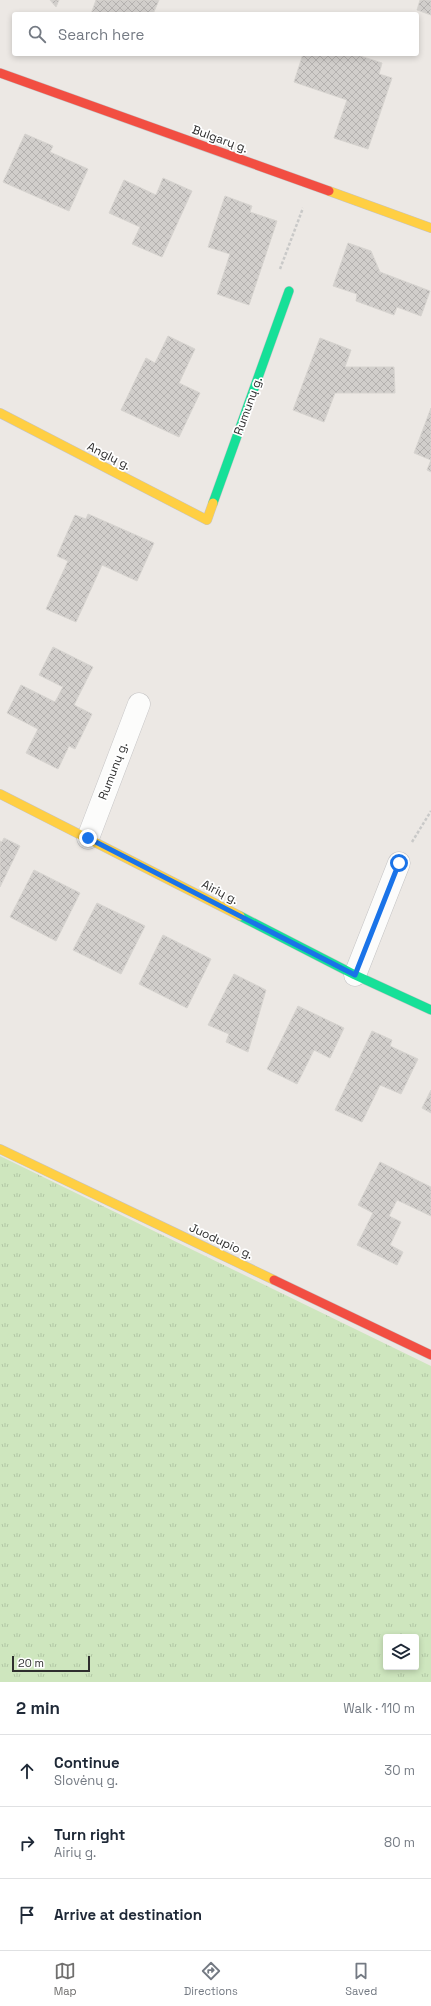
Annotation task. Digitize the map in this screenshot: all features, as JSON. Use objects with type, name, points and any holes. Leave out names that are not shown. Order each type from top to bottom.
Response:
[{"type":"street","name":"Bulgarų g.","points":[[0,73],[431,228]]},
{"type":"street","name":"Rumunų g.","points":[[207,520],[289,291]]},
{"type":"street","name":"Anglų g.","points":[[0,413],[207,520]]},
{"type":"street","name":"Rumunų g.","points":[[88,838],[138,704]]},
{"type":"street","name":"Airių g.","points":[[0,794],[355,975],[431,1010]]},
{"type":"street","points":[[355,975],[399,863]]},
{"type":"street","name":"Juodupio g.","points":[[0,1149],[431,1355]]},
{"type":"path","points":[[289,291],[274,284],[311,185]]},
{"type":"path","points":[[399,863],[431,811]]},
{"type":"green space","points":[[0,1156],[431,1366],[431,1682],[0,1682]]},
{"type":"building","points":[[50,0],[59,0],[56,7]]},
{"type":"building","points":[[96,0],[159,0],[154,12],[92,12]]},
{"type":"building","points":[[420,0],[431,0],[431,15],[417,10]]},
{"type":"building","points":[[302,56],[360,56],[382,63],[379,74],[392,78],[368,149],[334,138],[347,100],[294,82]]},
{"type":"building","points":[[25,134],[53,146],[50,152],[88,169],[69,211],[3,182]]},
{"type":"building","points":[[163,178],[192,191],[162,257],[132,244],[140,227],[109,213],[124,180],[156,195]]},
{"type":"building","points":[[225,196],[252,206],[250,212],[277,221],[249,305],[217,294],[230,254],[208,247]]},
{"type":"building","points":[[348,243],[371,251],[380,272],[430,291],[421,316],[397,307],[394,315],[356,301],[357,294],[333,286]]},
{"type":"building","points":[[168,336],[195,349],[179,383],[200,393],[179,437],[121,410],[146,358],[155,363]]},
{"type":"building","points":[[320,338],[351,350],[345,367],[394,367],[395,393],[335,393],[324,422],[293,410]]},
{"type":"building","points":[[431,408],[431,460],[414,453]]},
{"type":"building","points":[[431,460],[431,472],[427,470]]},
{"type":"building","points":[[88,514],[154,543],[137,581],[102,565],[76,622],[46,609],[68,561],[57,556],[75,515],[86,519]]},
{"type":"building","points":[[53,647],[93,667],[74,705],[92,714],[75,749],[69,746],[58,769],[26,753],[38,729],[7,713],[21,685],[55,702],[63,687],[39,675]]},
{"type":"building","points":[[4,838],[20,846],[0,887],[0,841],[2,842]]},
{"type":"building","points":[[34,870],[80,893],[56,941],[10,917]]},
{"type":"building","points":[[97,903],[145,926],[121,974],[73,950]]},
{"type":"building","points":[[163,935],[211,959],[187,1008],[139,984]]},
{"type":"building","points":[[234,974],[266,990],[248,1052],[226,1042],[229,1034],[208,1025]]},
{"type":"building","points":[[298,1006],[344,1028],[330,1058],[314,1050],[297,1084],[267,1069]]},
{"type":"building","points":[[372,1031],[392,1040],[390,1046],[418,1059],[401,1094],[380,1085],[362,1122],[335,1110]]},
{"type":"building","points":[[431,1090],[431,1113],[422,1108]]},
{"type":"building","points":[[380,1162],[431,1187],[431,1216],[397,1200],[389,1216],[401,1222],[390,1245],[403,1252],[397,1265],[357,1245],[373,1213],[358,1205]]},
{"type":"traffic: fast","points":[[213,503],[289,291]]},
{"type":"traffic: fast","points":[[240,916],[355,975],[431,1010]]},
{"type":"traffic: slow","points":[[329,191],[431,228]]},
{"type":"traffic: slow","points":[[0,413],[207,520],[213,503]]},
{"type":"traffic: slow","points":[[0,794],[240,916]]},
{"type":"traffic: slow","points":[[0,1149],[274,1280]]},
{"type":"traffic: jam","points":[[0,73],[329,191]]},
{"type":"traffic: jam","points":[[274,1280],[431,1355]]},
{"type":"route","points":[[88,838],[355,975],[399,863]]}]
